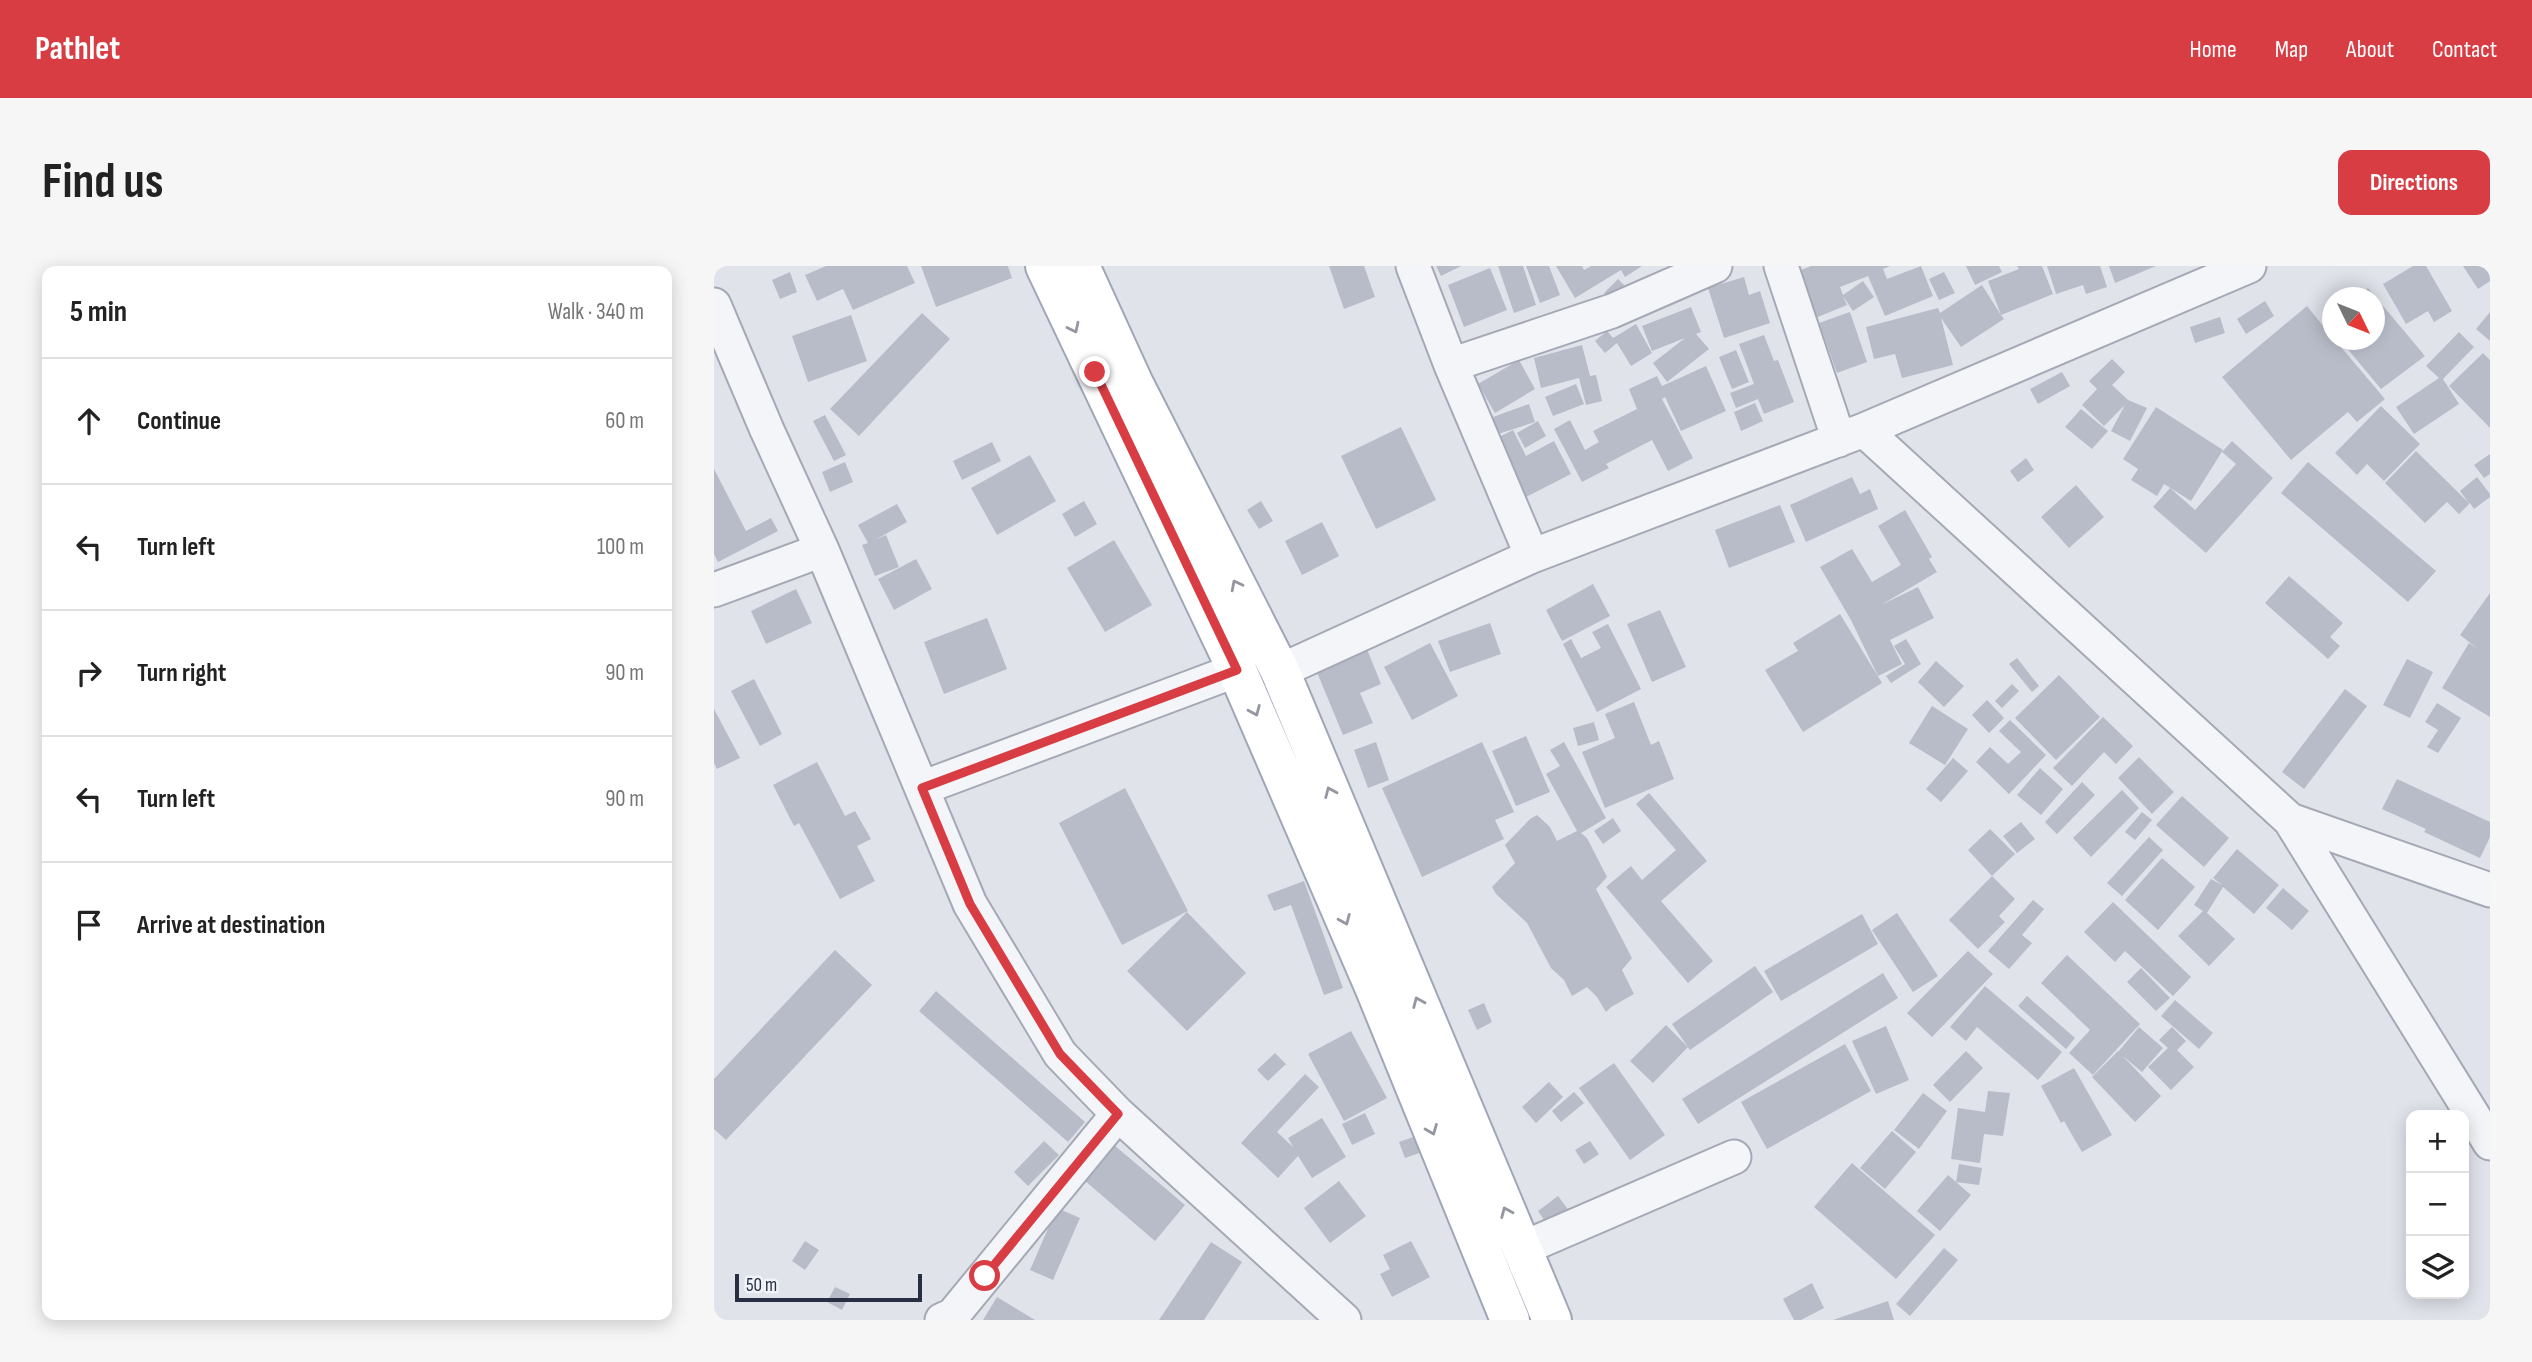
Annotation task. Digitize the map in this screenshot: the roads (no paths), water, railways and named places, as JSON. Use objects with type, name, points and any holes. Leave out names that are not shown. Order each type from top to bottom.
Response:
[{"type":"main road","points":[[1045,266],[1237,670],[1375,989],[1510,1320]]},
{"type":"main road","points":[[1080,266],[1133,382],[1280,671],[1552,1320]]},
{"type":"street","points":[[1413,266],[1451,365],[1532,556]]},
{"type":"street","points":[[1451,365],[1612,311],[1715,266]]},
{"type":"street","points":[[1781,266],[1851,435],[2290,820],[2490,1143]]},
{"type":"street","points":[[1280,671],[1532,556],[1851,435],[2249,266]]},
{"type":"street","points":[[714,305],[822,550],[970,904],[1060,1054],[1118,1114],[1344,1320]]},
{"type":"street","points":[[714,590],[822,550]]},
{"type":"street","points":[[922,788],[1237,670]]},
{"type":"street","points":[[2290,820],[2490,890]]},
{"type":"street","points":[[942,1320],[953,1315],[1118,1114]]},
{"type":"street","points":[[1521,1248],[1734,1157]]}]
